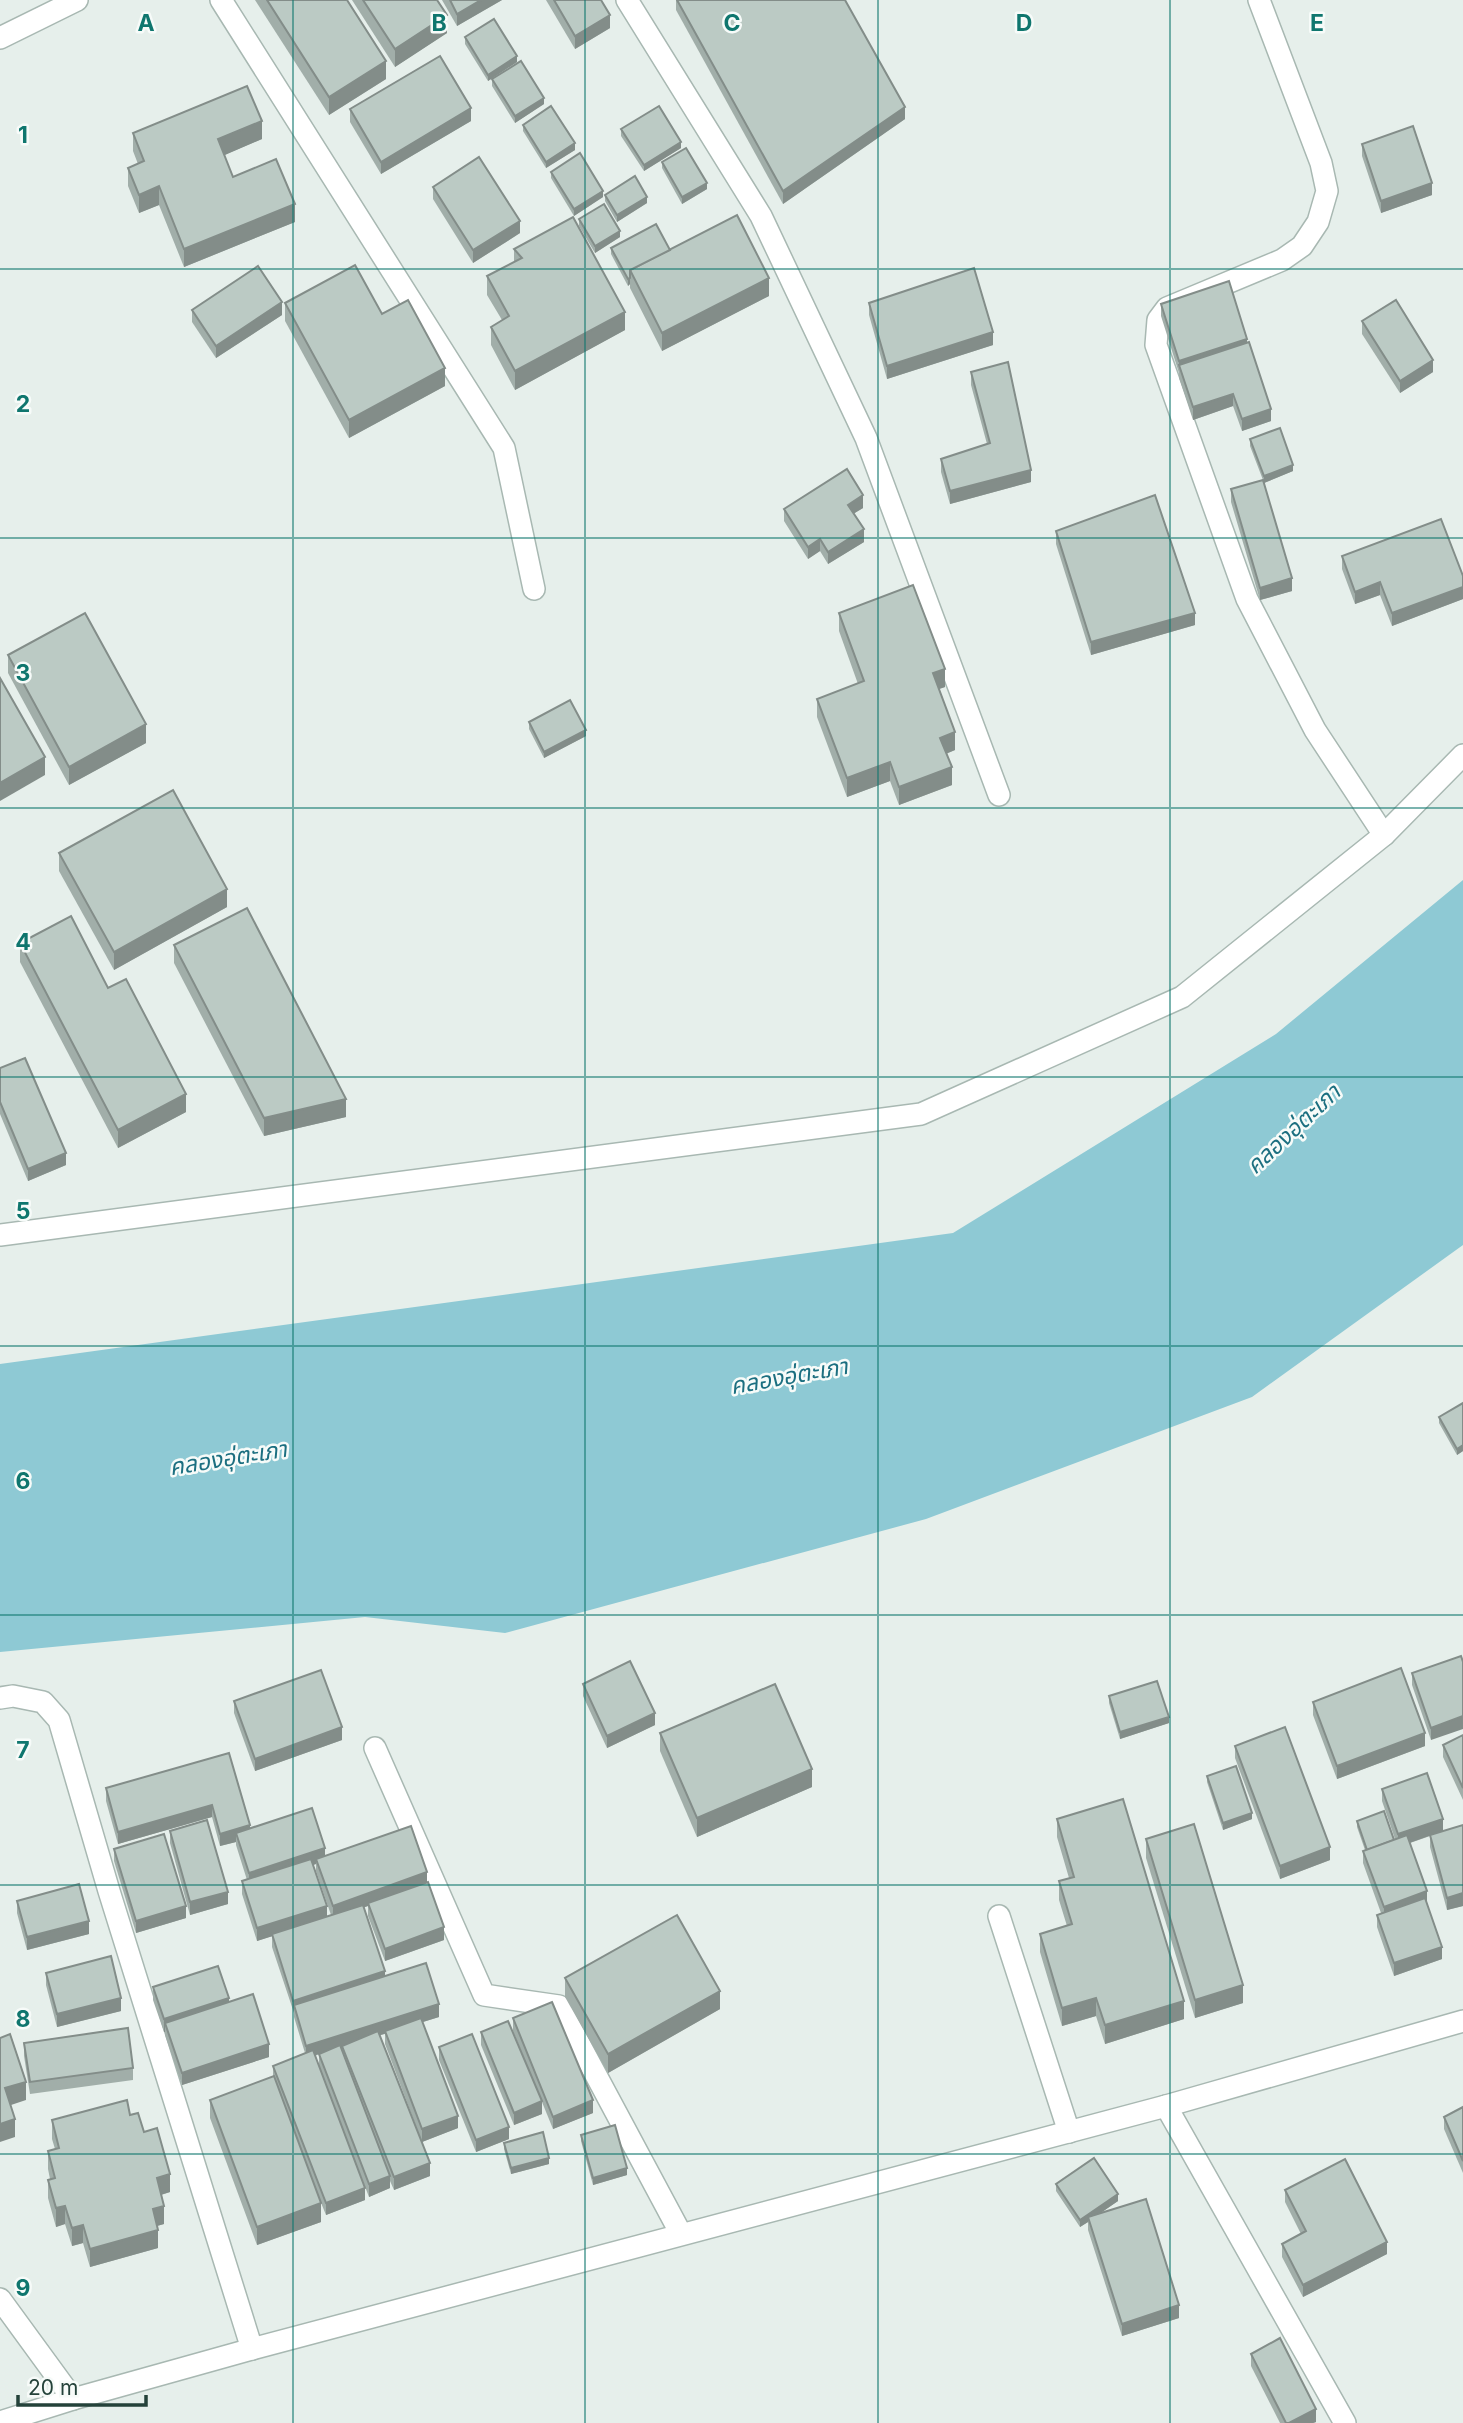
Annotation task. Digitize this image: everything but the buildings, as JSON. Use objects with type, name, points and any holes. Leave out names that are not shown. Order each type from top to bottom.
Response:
[{"type":"street","points":[[0,38],[77,0]]},
{"type":"street","points":[[221,0],[505,448],[534,589]]},
{"type":"street","points":[[627,0],[761,216],[860,426],[999,795]]},
{"type":"street","points":[[1259,0],[1321,163],[1327,191],[1318,222],[1303,246],[1282,260],[1167,308],[1158,320],[1156,345],[1247,599],[1315,730],[1384,835]]},
{"type":"street","points":[[0,1235],[921,1114],[1182,997],[1384,835],[1463,755]]},
{"type":"street","points":[[0,1698],[13,1696],[43,1702],[58,1720],[252,2349]]},
{"type":"street","points":[[375,1748],[484,1995],[559,2006],[681,2234]]},
{"type":"street","points":[[999,1916],[1069,2132]]},
{"type":"street","points":[[0,2422],[252,2349],[1166,2106],[1463,2021]]},
{"type":"street","points":[[1166,2106],[1345,2423]]},
{"type":"street","points":[[0,2299],[73,2399]]},
{"type":"water","name":"คลองอุ่ตะเภา","points":[[1463,880],[1463,1245],[1252,1397],[926,1519],[505,1633],[365,1617],[0,1652],[0,1364],[953,1233],[1276,1034]]}]
